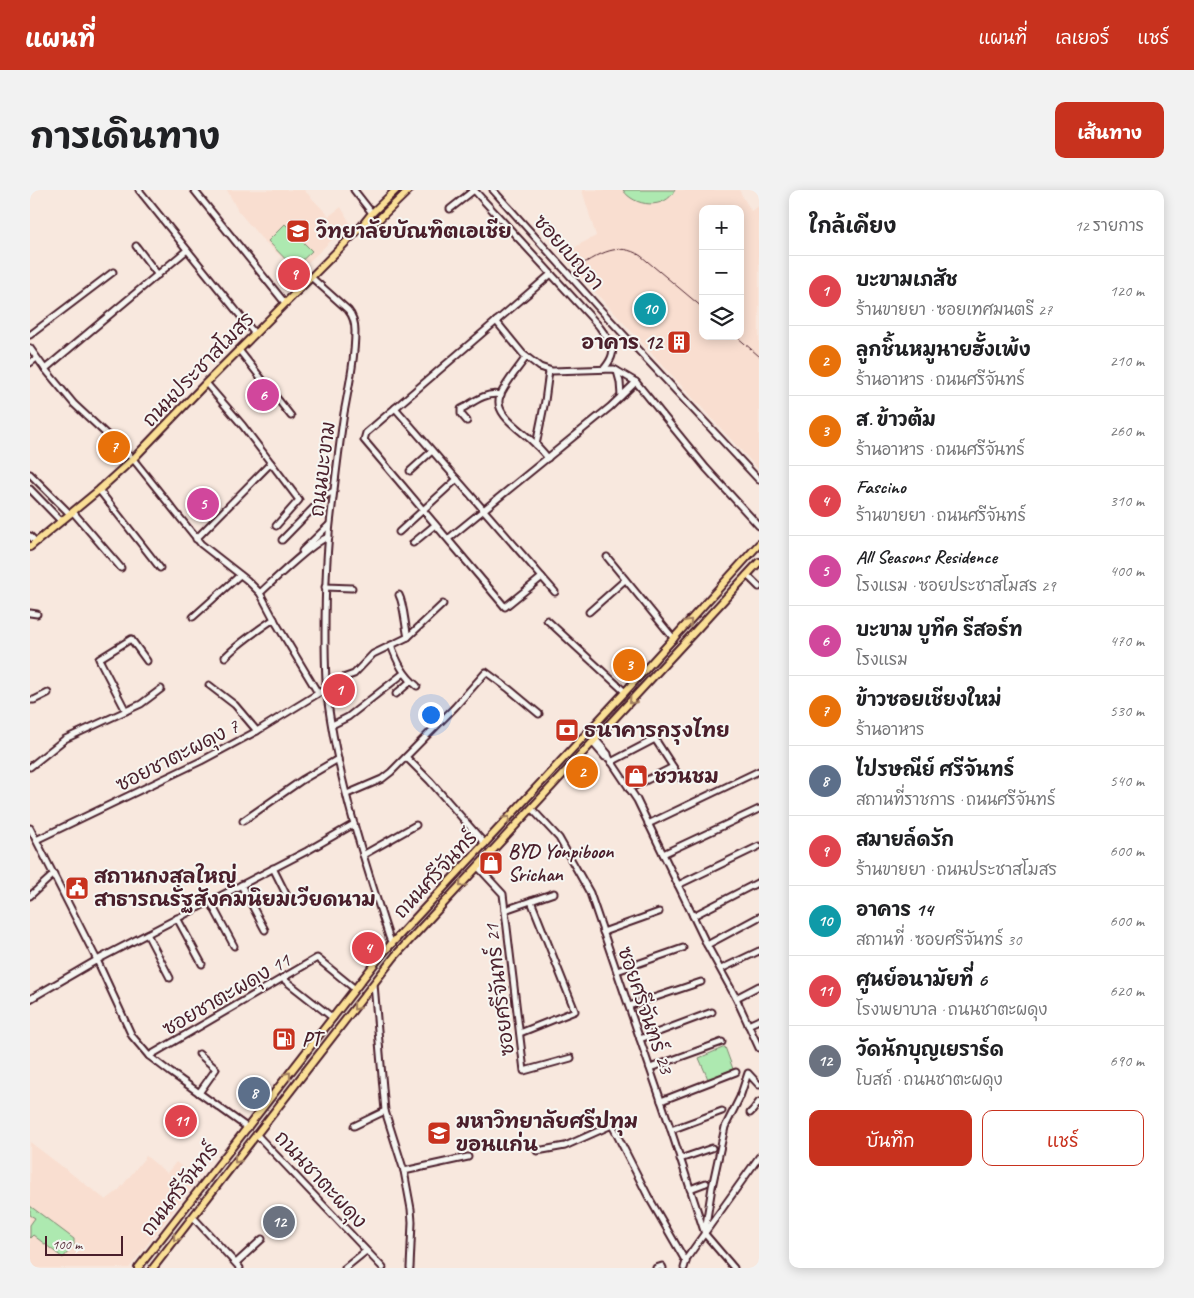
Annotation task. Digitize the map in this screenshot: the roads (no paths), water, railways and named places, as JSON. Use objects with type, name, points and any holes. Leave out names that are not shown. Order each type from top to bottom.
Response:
[{"type":"main road","name":"ถนนประชาสโมสร","points":[[30,547],[133,459],[396,190]]},
{"type":"main road","name":"ถนนประชาสโมสร","points":[[360,228],[378,220],[409,190]]},
{"type":"main road","name":"ถนนศรีจันทร์","points":[[138,1268],[383,953],[625,692],[759,544]]},
{"type":"main road","name":"ถนนศรีจันทร์","points":[[153,1268],[398,953],[759,562]]},
{"type":"main road","points":[[392,944],[398,953]]},
{"type":"main road","name":"ถนนชาตะผดุง","points":[[248,1128],[257,1135]]},
{"type":"main road","points":[[208,1178],[217,1186]]},
{"type":"street","points":[[139,190],[255,334]]},
{"type":"street","points":[[194,190],[285,303]]},
{"type":"street","points":[[354,190],[372,213]]},
{"type":"street","points":[[450,209],[474,190],[606,336],[613,350],[604,369]]},
{"type":"street","name":"ซอยเบญจา","points":[[493,190],[622,333],[759,480]]},
{"type":"street","points":[[136,246],[158,274]]},
{"type":"street","points":[[45,369],[187,250]]},
{"type":"street","points":[[30,335],[113,272]]},
{"type":"street","points":[[542,577],[505,607],[364,440],[366,434],[395,408],[551,274]]},
{"type":"street","name":"ถนนบะขาม","points":[[311,277],[348,310],[355,329],[352,366],[341,432],[328,536],[325,587],[325,658],[332,725],[338,759],[363,855],[392,944]]},
{"type":"street","points":[[496,321],[526,357],[549,371],[614,369],[636,382],[706,468],[759,526]]},
{"type":"street","points":[[30,348],[74,404],[133,459],[200,544],[247,580],[260,593],[318,693]]},
{"type":"street","points":[[239,350],[291,416]]},
{"type":"street","points":[[526,357],[500,395],[499,405],[504,414],[548,458]]},
{"type":"street","points":[[617,370],[621,396]]},
{"type":"street","points":[[536,445],[549,371]]},
{"type":"street","points":[[448,539],[610,407],[636,382]]},
{"type":"street","points":[[206,384],[243,426],[299,500],[276,526]]},
{"type":"street","points":[[467,421],[461,414],[461,409],[487,395],[500,395]]},
{"type":"street","points":[[395,408],[556,592]]},
{"type":"street","points":[[410,471],[432,451]]},
{"type":"street","points":[[196,539],[271,463]]},
{"type":"street","points":[[30,474],[71,513],[121,568]]},
{"type":"street","points":[[399,532],[457,479]]},
{"type":"street","points":[[30,490],[62,521]]},
{"type":"street","points":[[99,490],[160,568]]},
{"type":"street","points":[[282,540],[326,495],[334,491]]},
{"type":"street","points":[[302,551],[330,524]]},
{"type":"street","points":[[413,543],[435,525]]},
{"type":"street","points":[[30,536],[36,542]]},
{"type":"street","points":[[260,593],[314,545],[328,536]]},
{"type":"street","points":[[607,557],[674,638]]},
{"type":"street","points":[[193,617],[240,575]]},
{"type":"street","points":[[747,575],[759,588]]},
{"type":"street","points":[[590,612],[625,580]]},
{"type":"street","points":[[325,587],[352,588]]},
{"type":"street","points":[[398,595],[401,600],[404,624],[408,637]]},
{"type":"street","name":"ซอยชาตะผดุง 7","points":[[36,840],[201,761],[257,731],[327,686],[354,674],[373,654],[408,637],[443,604]]},
{"type":"street","points":[[30,613],[38,614]]},
{"type":"street","points":[[225,657],[237,645],[274,619]]},
{"type":"street","points":[[547,620],[625,692]]},
{"type":"street","points":[[126,711],[99,659],[132,639],[147,661]]},
{"type":"street","points":[[391,645],[404,673],[417,686]]},
{"type":"street","points":[[347,794],[382,779],[391,772],[455,707],[486,672],[539,714]]},
{"type":"street","points":[[332,725],[348,717],[404,673]]},
{"type":"street","points":[[396,694],[411,681]]},
{"type":"street","points":[[209,685],[235,704],[257,731]]},
{"type":"street","points":[[30,768],[65,739],[141,704],[160,688]]},
{"type":"street","points":[[30,700],[48,693]]},
{"type":"street","points":[[610,760],[655,739],[681,779]]},
{"type":"street","points":[[594,741],[607,752],[610,760],[637,800],[759,1048]]},
{"type":"street","points":[[406,758],[430,781],[485,844]]},
{"type":"street","points":[[243,821],[302,780],[338,759]]},
{"type":"street","points":[[629,789],[673,767]]},
{"type":"street","points":[[648,824],[759,771]]},
{"type":"street","name":"ซอยศรีจันทร์ 23","points":[[532,809],[559,838],[590,893],[671,1130],[704,1234]]},
{"type":"street","points":[[663,854],[759,809]]},
{"type":"street","points":[[30,999],[97,960],[354,824]]},
{"type":"street","points":[[363,855],[416,825]]},
{"type":"street","name":"ถนนชาตะผดุง","points":[[30,828],[97,960],[132,1036],[149,1056],[248,1128]]},
{"type":"street","points":[[678,885],[759,846]]},
{"type":"street","name":"ซอยศรีจันทร์ 21","points":[[478,867],[503,894],[524,1071],[571,1058]]},
{"type":"street","points":[[273,868],[289,900]]},
{"type":"street","points":[[30,896],[54,874]]},
{"type":"street","points":[[693,916],[759,882]]},
{"type":"street","points":[[241,885],[265,930]]},
{"type":"street","points":[[504,910],[554,893]]},
{"type":"street","points":[[210,901],[234,946]]},
{"type":"street","points":[[520,1033],[575,1011],[531,901]]},
{"type":"street","points":[[603,932],[658,912]]},
{"type":"street","points":[[177,918],[202,964]]},
{"type":"street","points":[[707,945],[759,918]]},
{"type":"street","points":[[147,934],[170,978]]},
{"type":"street","points":[[617,971],[683,948]]},
{"type":"street","points":[[721,969],[759,950]]},
{"type":"street","name":"ซอยชาตะผดุง 11","points":[[149,1056],[317,958],[355,989]]},
{"type":"street","points":[[282,978],[333,1018]]},
{"type":"street","points":[[629,1006],[700,982]]},
{"type":"street","points":[[374,984],[385,1111],[404,1171],[412,1222],[410,1268]]},
{"type":"street","points":[[736,998],[759,986]]},
{"type":"street","points":[[640,1038],[712,1012]]},
{"type":"street","points":[[748,1025],[759,1020]]},
{"type":"street","points":[[650,1068],[722,1042]]},
{"type":"street","points":[[199,1054],[216,1069],[199,1093]]},
{"type":"street","points":[[661,1101],[736,1072]]},
{"type":"street","points":[[704,1234],[724,1127],[740,1098],[748,1073],[759,1085]]},
{"type":"street","points":[[750,1113],[759,1102]]},
{"type":"street","points":[[354,1126],[385,1111]]},
{"type":"street","points":[[671,1130],[722,1111]]},
{"type":"street","points":[[537,1151],[565,1146],[612,1124],[685,1265]]},
{"type":"street","name":"ถนนชาตะผดุง","points":[[257,1135],[383,1268]]},
{"type":"street","points":[[680,1159],[712,1148]]},
{"type":"street","points":[[404,1171],[468,1157]]},
{"type":"street","points":[[685,1265],[704,1234],[759,1157]]},
{"type":"street","points":[[690,1189],[706,1184]]},
{"type":"street","points":[[193,1216],[240,1268]]},
{"type":"street","points":[[704,1234],[734,1268]]},
{"type":"street","points":[[236,1263],[262,1239]]},
{"type":"street","points":[[346,1268],[366,1251]]},
{"type":"street","points":[[656,1268],[662,1266],[663,1268]]},
{"type":"tram line","points":[[579,266],[609,251],[617,249],[633,252],[641,256],[699,305]]},
{"type":"tram line","points":[[741,340],[759,356]]},
{"type":"place","name":"วิทยาลัยบัณฑิตเอเชีย","points":[[298,231]]},
{"type":"place","name":"สมายล์ดรัก","points":[[294,274]]},
{"type":"place","name":"อาคาร 14","points":[[650,309]]},
{"type":"place","name":"อาคาร 12","points":[[679,342]]},
{"type":"place","name":"บะขาม บูทีค รีสอร์ท","points":[[263,395]]},
{"type":"place","name":"ข้าวซอยเชียงใหม่","points":[[114,447]]},
{"type":"place","name":"All Seasons Residence","points":[[203,504]]},
{"type":"place","name":"ส. ข้าวต้ม","points":[[629,665]]},
{"type":"place","name":"บะขามเภสัช","points":[[339,690]]},
{"type":"place","name":"ธนาคารกรุงไทย","points":[[567,730]]},
{"type":"place","name":"ลูกชิ้นหมูนายฮั้งเพ้ง","points":[[582,772]]},
{"type":"place","name":"ชวนชม","points":[[636,776]]},
{"type":"place","name":"BYD Yonpiboon Srichan","points":[[491,863]]},
{"type":"place","name":"สถานกงสุลใหญ่ สาธารณรัฐสังคมนิยมเวียดนาม","points":[[77,888]]},
{"type":"place","name":"Fascino","points":[[368,948]]},
{"type":"place","name":"PT","points":[[284,1039]]},
{"type":"place","name":"ไปรษณีย์ ศรีจันทร์","points":[[254,1093]]},
{"type":"place","name":"ศูนย์อนามัยที่ 6","points":[[181,1121]]},
{"type":"place","name":"มหาวิทยาลัยศรีปทุม ขอนแก่น","points":[[439,1133]]},
{"type":"place","name":"วัดนักบุญเยราร์ด","points":[[279,1222]]}]
